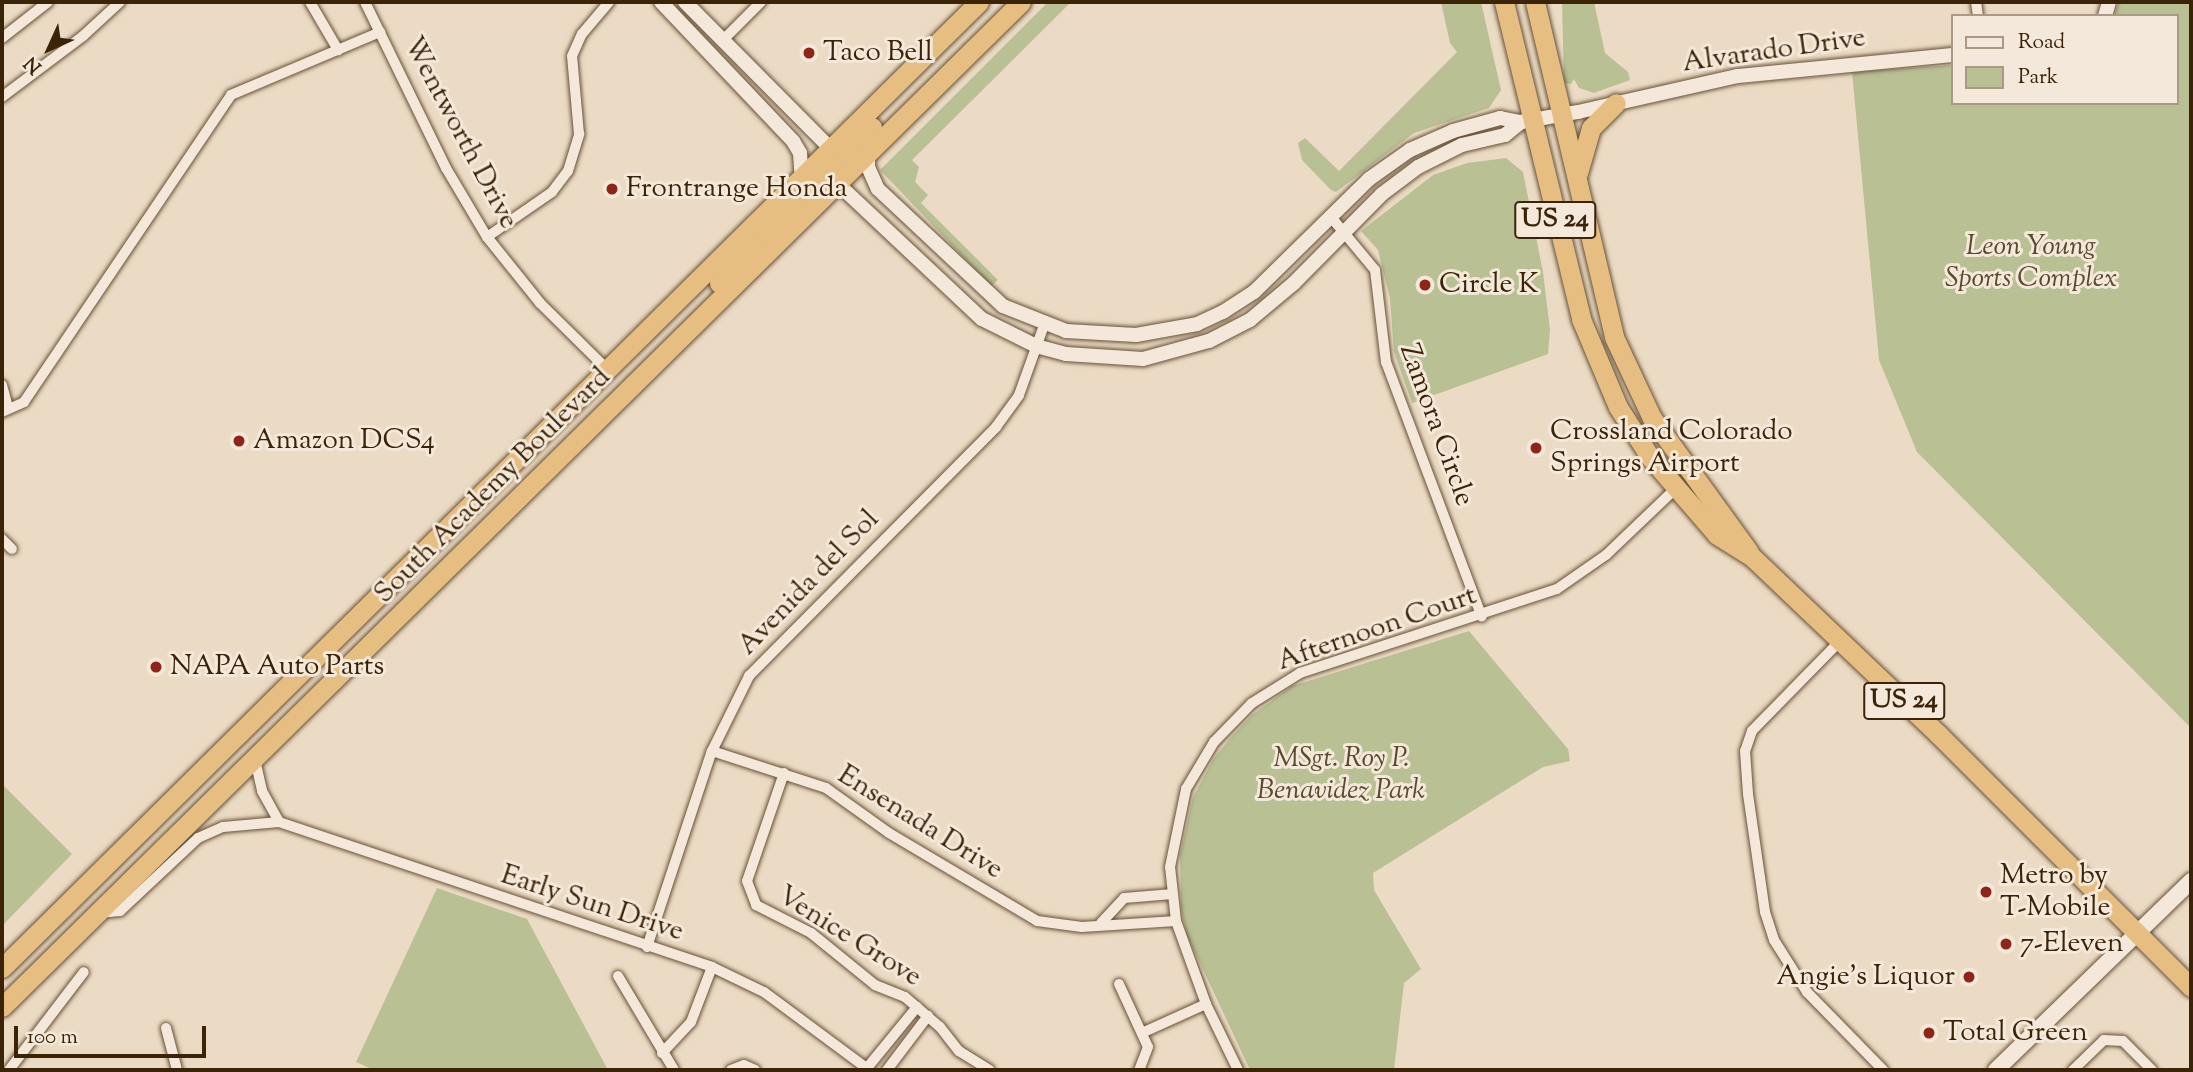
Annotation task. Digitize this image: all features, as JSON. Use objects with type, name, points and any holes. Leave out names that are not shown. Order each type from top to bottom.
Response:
[{"type":"highway","name":"South Academy Boulevard","points":[[2,968],[610,372],[979,2]]},
{"type":"highway","name":"South Academy Boulevard","points":[[2,1007],[1021,2]]},
{"type":"highway","name":"US 24","points":[[1504,2],[1525,121],[1592,349],[1618,407],[1675,489],[1717,535],[1751,556],[1839,640],[2191,987]]},
{"type":"highway","name":"US 24","points":[[1535,2],[1609,321],[1631,379],[1674,451],[1730,520],[1751,556]]},
{"type":"highway","points":[[838,184],[847,153],[936,63],[959,23]]},
{"type":"highway","points":[[1577,181],[1591,128],[1616,103]]},
{"type":"highway","points":[[654,366],[658,345],[816,185],[831,149]]},
{"type":"main road","points":[[1996,1070],[2191,881]]},
{"type":"street","points":[[2,97],[83,36],[120,2]]},
{"type":"street","points":[[310,2],[338,50]]},
{"type":"street","name":"Wentworth Drive","points":[[365,2],[446,168],[487,237],[540,303],[610,372]]},
{"type":"street","points":[[487,237],[552,192],[568,171],[579,134],[572,56],[582,34],[609,2]]},
{"type":"street","points":[[661,2],[793,141],[800,153],[802,180]]},
{"type":"street","points":[[685,2],[831,149]]},
{"type":"street","points":[[723,40],[761,2]]},
{"type":"street","points":[[2,38],[42,4]]},
{"type":"street","points":[[2,385],[5,410],[24,402],[231,95],[380,32]]},
{"type":"street","name":"Alvarado Drive","points":[[1525,121],[1773,71],[1952,55]]},
{"type":"street","points":[[869,152],[868,167],[878,189],[944,256],[1003,306],[1044,325],[1115,337],[1197,324],[1254,292],[1369,179],[1431,139],[1500,118],[1525,121]]},
{"type":"street","points":[[838,184],[962,305],[1036,346],[1124,360],[1209,341],[1269,305],[1345,230],[1425,162],[1462,145],[1505,135],[1525,121]]},
{"type":"street","name":"Zamora Circle","points":[[1331,217],[1345,230],[1375,270],[1386,362],[1482,617]]},
{"type":"street","name":"Avenida del Sol","points":[[647,947],[712,751],[735,703],[764,657],[1008,412],[1044,325]]},
{"type":"street","name":"Afternoon Court","points":[[1238,1070],[1206,1004],[1176,921],[1172,839],[1186,789],[1196,767],[1234,719],[1300,673],[1532,601],[1583,575],[1675,489]]},
{"type":"street","points":[[2,539],[12,549]]},
{"type":"street","points":[[1839,640],[1752,731],[1745,751],[1748,794],[1765,912],[1774,940],[1807,992],[1883,1070]]},
{"type":"street","name":"Ensenada Drive","points":[[712,751],[784,773],[851,802],[889,833],[1037,920],[1060,927],[1101,923],[1122,926],[1176,921]]},
{"type":"street","points":[[255,760],[262,791],[279,822]]},
{"type":"street","name":"Venice Grove","points":[[784,773],[747,881],[749,894],[756,905],[811,933],[875,985],[917,1007],[959,1051],[990,1070]]},
{"type":"street","name":"Early Sun Drive","points":[[96,914],[120,911],[198,838],[223,827],[279,822],[712,967],[764,992],[868,1069]]},
{"type":"street","points":[[1101,923],[1124,898],[1173,894]]},
{"type":"street","points":[[662,1053],[691,1022],[712,967]]},
{"type":"street","points":[[9,1070],[84,972]]},
{"type":"street","points":[[618,976],[674,1070]]},
{"type":"street","points":[[1119,984],[1144,1032],[1148,1047],[1139,1070]]},
{"type":"street","points":[[1144,1032],[1206,1004]]},
{"type":"street","points":[[868,1069],[917,1007]]},
{"type":"street","points":[[887,1070],[928,1016]]},
{"type":"street","points":[[166,1028],[177,1070]]},
{"type":"street","points":[[2073,1070],[2104,1040],[2123,1041],[2152,1070]]},
{"type":"street","points":[[731,1070],[744,1065],[755,1070]]},
{"type":"green space","points":[[1048,2],[1071,2],[912,160],[919,167],[915,182],[928,195],[921,203],[998,280],[991,286],[880,170]]},
{"type":"green space","points":[[1441,2],[1481,2],[1501,90],[1489,108],[1414,133],[1336,192],[1331,190],[1302,160],[1298,143],[1305,138],[1339,171],[1457,52],[1450,43]]},
{"type":"green space","points":[[1562,2],[1594,2],[1605,53],[1628,72],[1630,80],[1594,93],[1579,88],[1574,79],[1571,84],[1564,83]]},
{"type":"green space","name":"Leon Young Sports Complex","points":[[2119,2],[2191,2],[2191,728],[1917,452],[1879,360],[1852,72],[1952,65],[1952,105],[2179,105],[2179,14],[2115,14]]},
{"type":"green space","points":[[1506,158],[1523,172],[1543,272],[1550,330],[1548,354],[1412,403],[1394,352],[1390,298],[1378,250],[1361,231],[1433,175],[1467,163]]},
{"type":"green space","name":"MSgt. Roy P. Benavidez Park","points":[[1469,631],[1568,749],[1570,761],[1543,767],[1373,873],[1374,890],[1421,969],[1404,983],[1394,1070],[1250,1070],[1187,935],[1181,908],[1180,856],[1193,797],[1214,758],[1233,735],[1252,715],[1292,686]]},
{"type":"green space","points":[[2,784],[72,854],[2,926]]},
{"type":"green space","points":[[437,888],[527,919],[608,1070],[374,1070],[356,1062]]},
{"type":"place","name":"Taco Bell","points":[[809,53]]},
{"type":"place","name":"Frontrange Honda","points":[[612,189]]},
{"type":"place","name":"Circle K","points":[[1425,285]]},
{"type":"place","name":"Amazon DCS4","points":[[239,441]]},
{"type":"place","name":"Crossland Colorado Springs Airport","points":[[1536,448]]},
{"type":"place","name":"NAPA Auto Parts","points":[[156,667]]},
{"type":"place","name":"Metro by T-Mobile","points":[[1986,892]]},
{"type":"place","name":"7-Eleven","points":[[2006,944]]},
{"type":"place","name":"Angie's Liquor","points":[[1969,977]]},
{"type":"place","name":"Total Green","points":[[1929,1033]]}]
